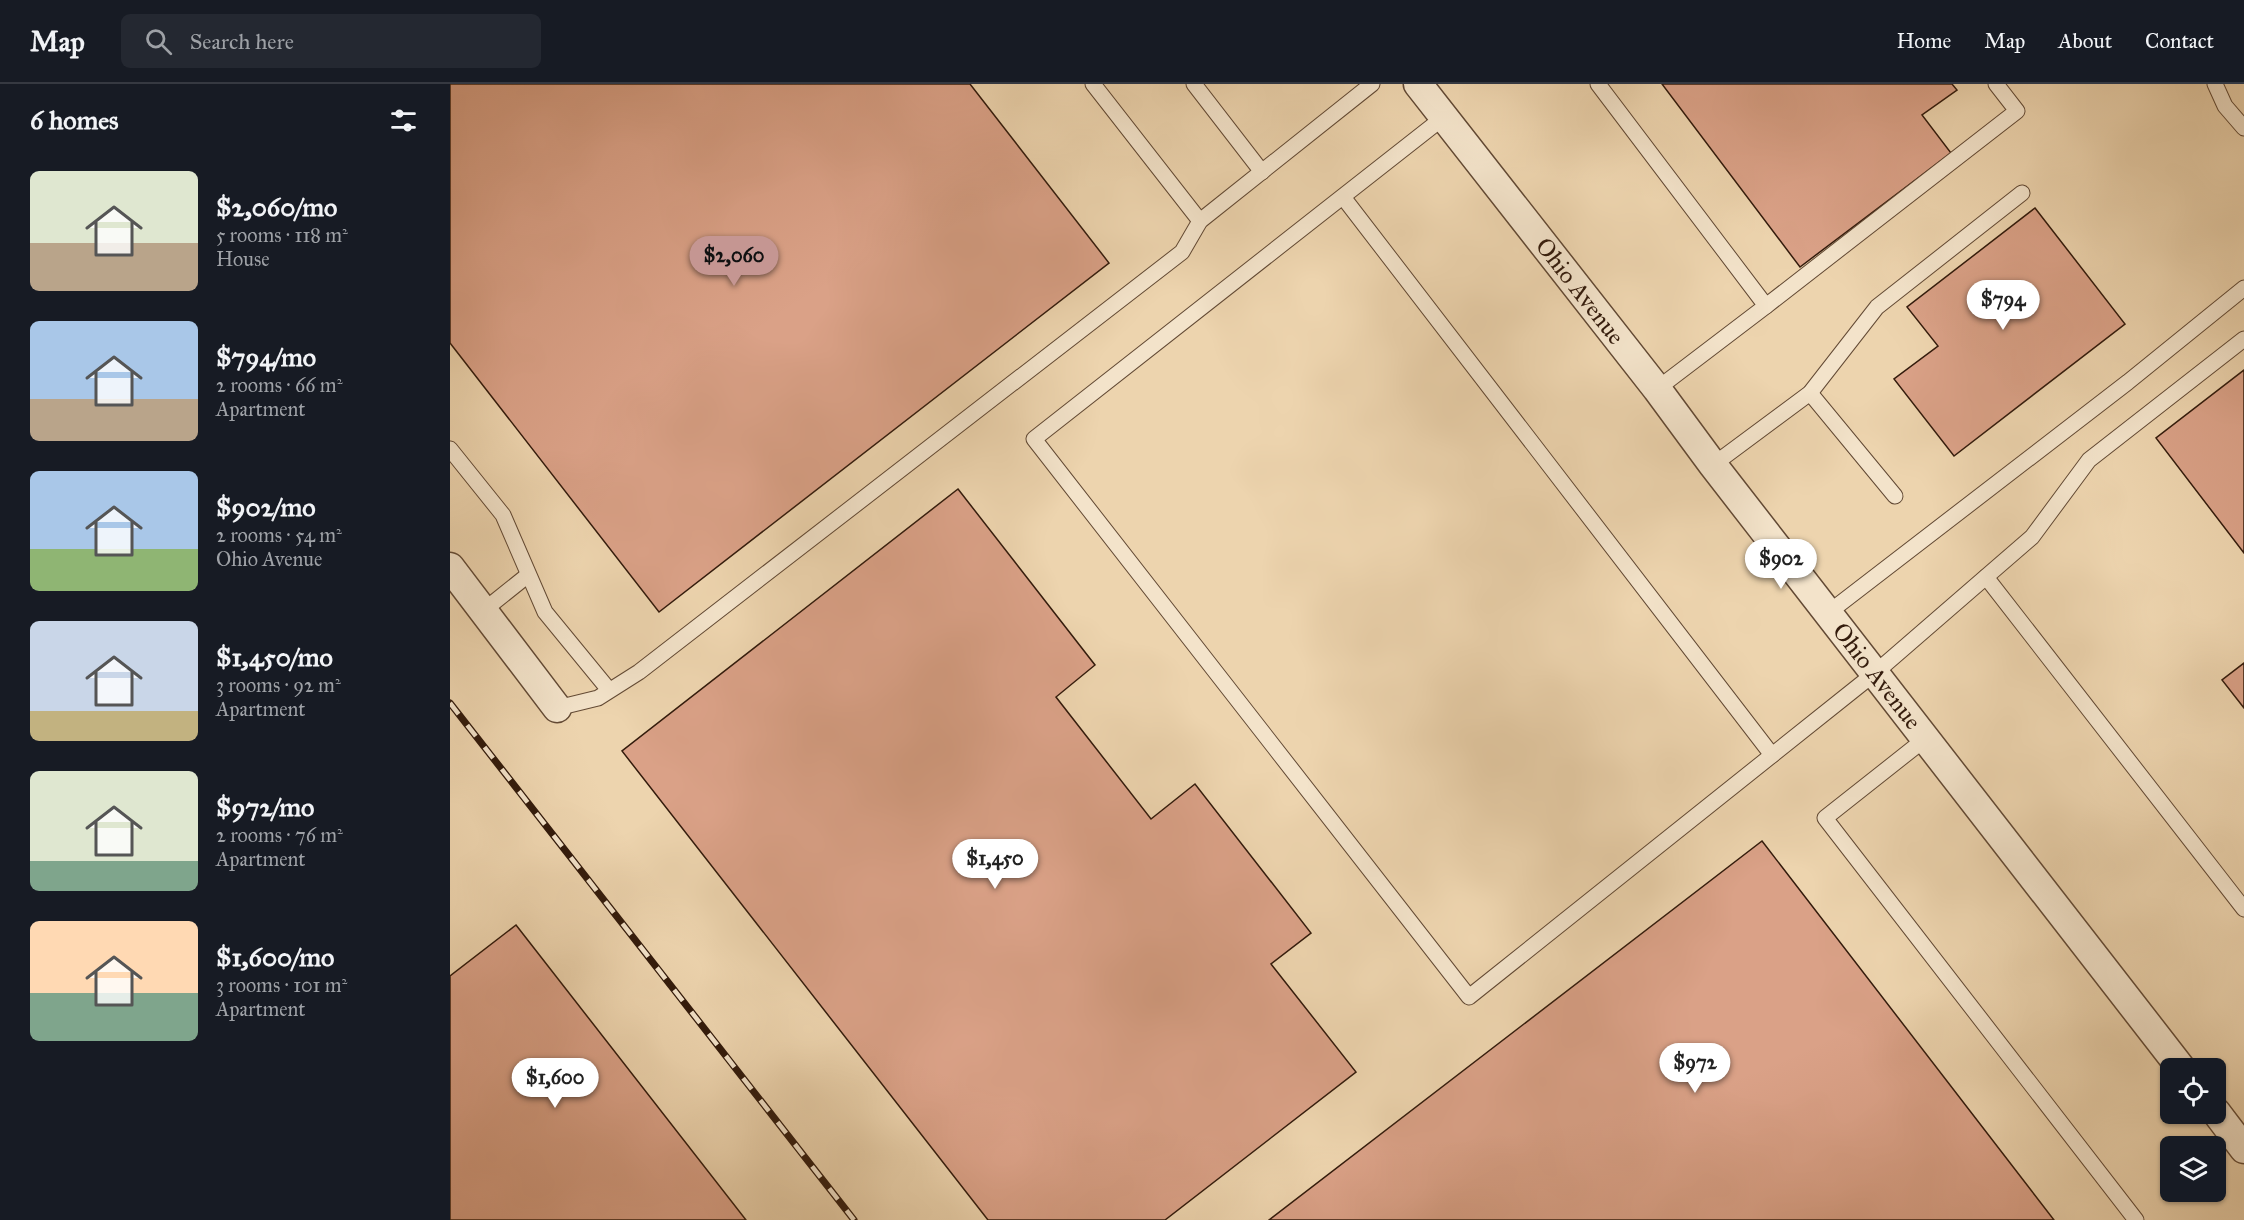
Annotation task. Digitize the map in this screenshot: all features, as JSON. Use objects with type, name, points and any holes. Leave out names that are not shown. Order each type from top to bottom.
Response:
[{"type":"street","name":"Ohio Avenue","points":[[1418,84],[1658,389],[1713,465],[2173,1058]]},
{"type":"street","points":[[450,567],[557,708]]},
{"type":"street","points":[[2225,1124],[2244,1149]]},
{"type":"lane","points":[[1093,84],[1200,220]]},
{"type":"lane","points":[[1194,84],[1262,172]]},
{"type":"lane","points":[[557,708],[598,698],[639,672],[846,514],[1182,252],[1200,220],[1372,84]]},
{"type":"lane","points":[[1598,84],[1766,306]]},
{"type":"lane","points":[[1658,389],[2017,111],[1996,84]]},
{"type":"lane","points":[[2215,84],[2224,106],[2244,128]]},
{"type":"lane","points":[[1444,117],[1034,439],[1469,998],[1875,673],[2032,537],[2089,460],[2244,339]]},
{"type":"lane","points":[[1713,465],[1810,393],[1877,307],[2022,193]]},
{"type":"lane","points":[[1343,197],[1772,755]]},
{"type":"lane","points":[[1828,613],[2128,382],[2244,288]]},
{"type":"lane","points":[[1810,393],[1895,496]]},
{"type":"lane","points":[[450,449],[503,515],[516,540],[528,575],[545,612],[609,690]]},
{"type":"lane","points":[[483,611],[528,575]]},
{"type":"lane","points":[[1986,577],[2244,909]]},
{"type":"lane","points":[[1925,738],[1826,818],[2136,1220]]},
{"type":"building","points":[[450,84],[970,84],[1109,263],[659,612],[450,343]]},
{"type":"building","points":[[1662,84],[1952,84],[1957,90],[1922,115],[1951,153],[1800,267]]},
{"type":"building","points":[[2035,208],[2125,324],[1954,456],[1894,379],[1938,346],[1907,307]]},
{"type":"building","points":[[2244,370],[2244,553],[2156,438]]},
{"type":"building","points":[[958,489],[1095,665],[1056,697],[1151,819],[1195,784],[1311,933],[1271,964],[1356,1072],[1165,1220],[988,1220],[622,751]]},
{"type":"building","points":[[2244,663],[2244,708],[2222,680]]},
{"type":"building","points":[[1762,841],[2054,1220],[1269,1220]]},
{"type":"building","points":[[516,925],[746,1220],[450,1220],[450,976]]},
{"type":"railway","points":[[450,703],[854,1220]]}]
